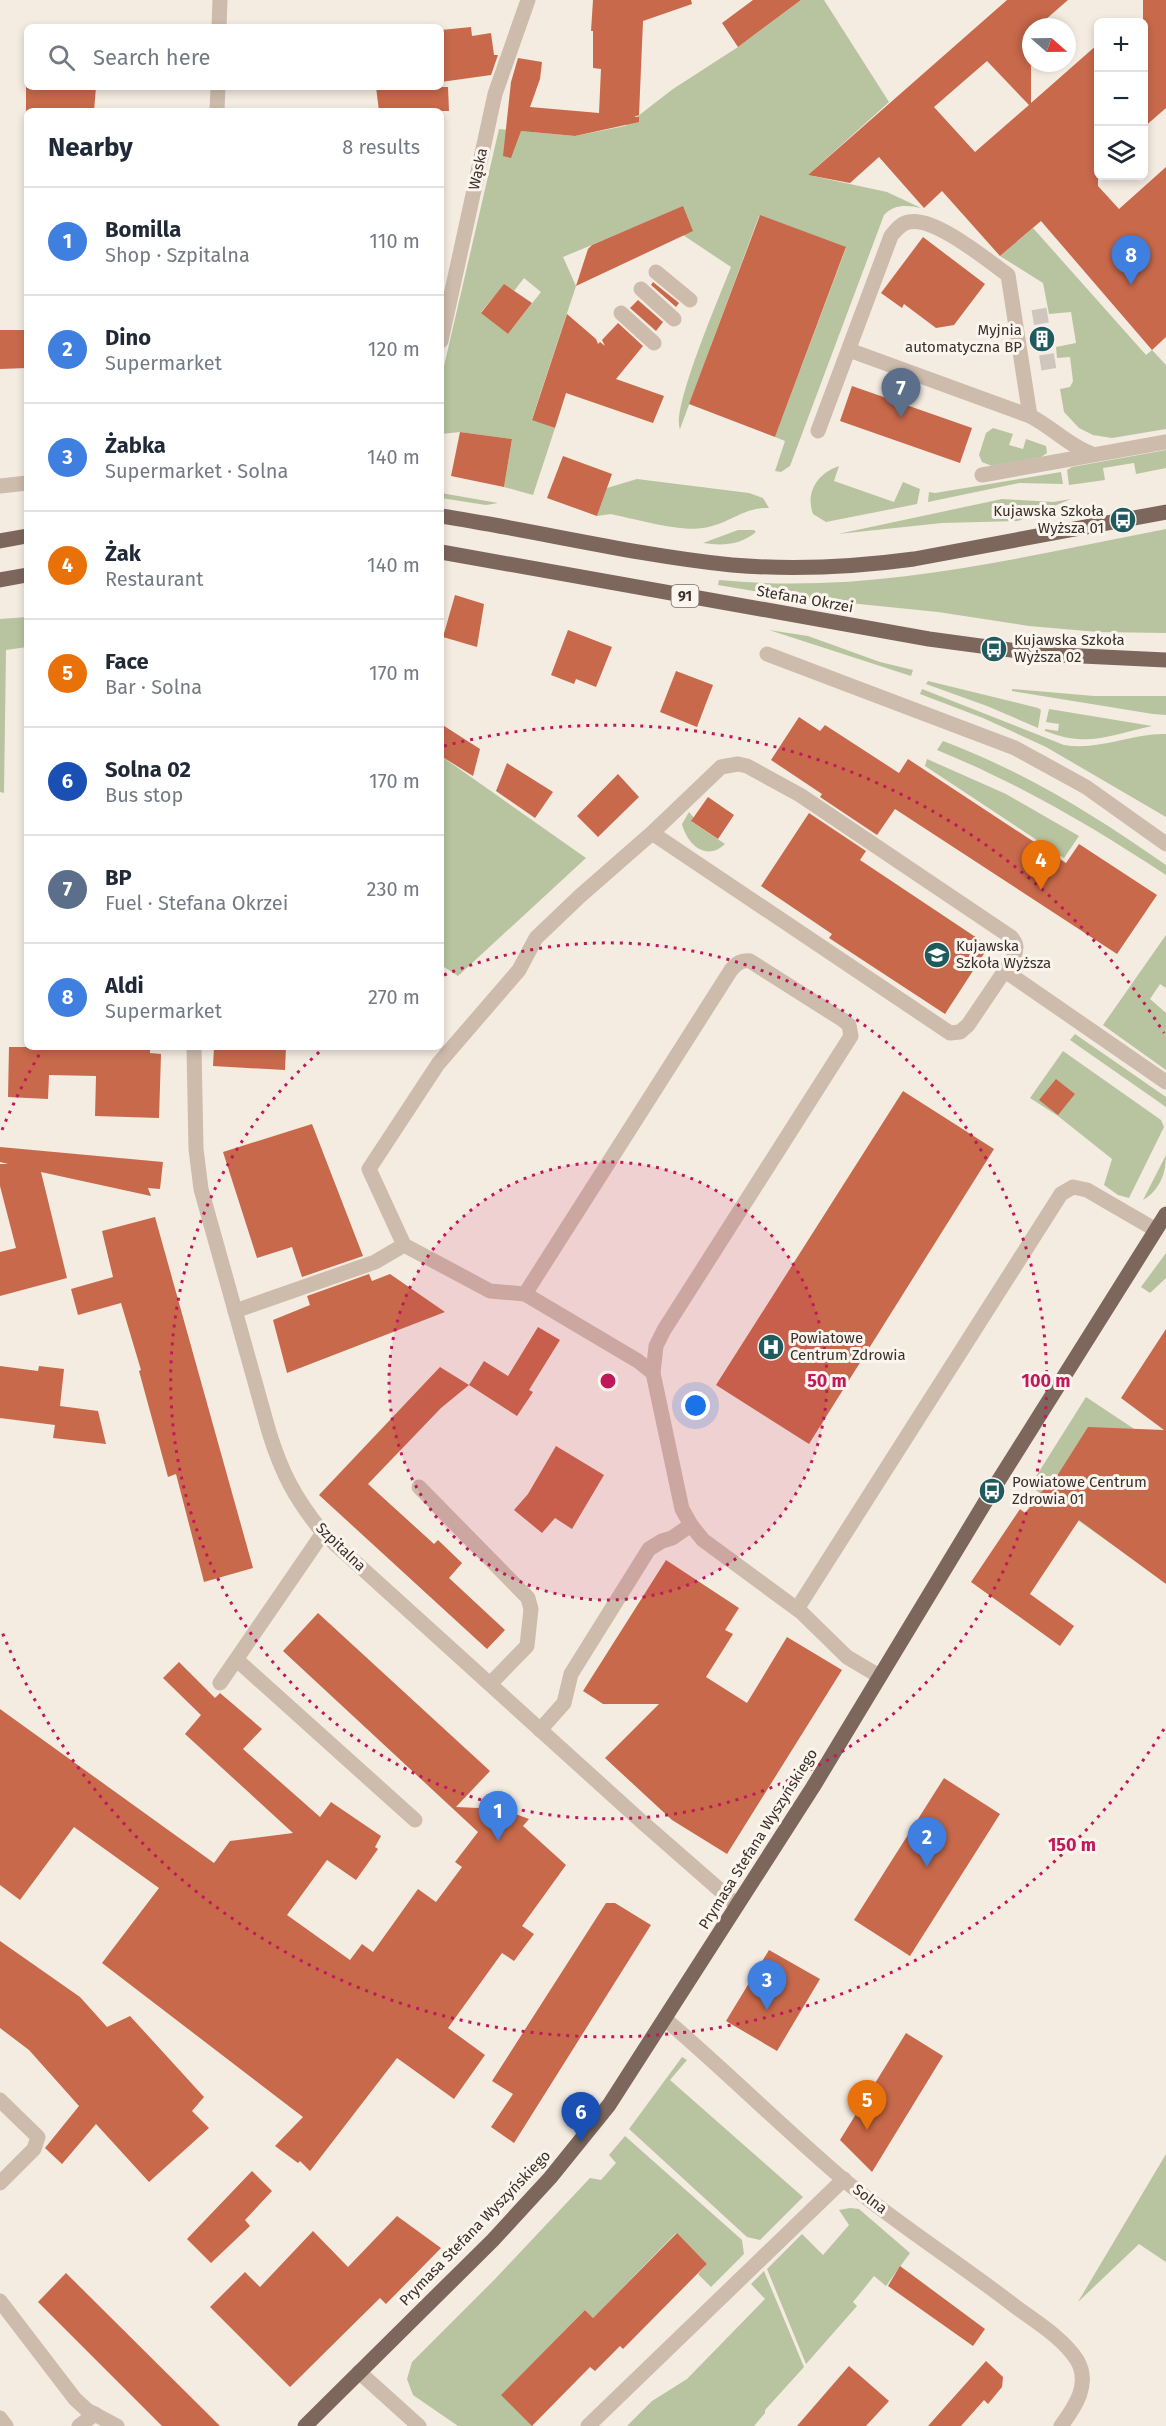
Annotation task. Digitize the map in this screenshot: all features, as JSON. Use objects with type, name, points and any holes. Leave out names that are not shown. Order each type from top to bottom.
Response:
[{"type":"main road","name":"Stefana Okrzei","points":[[444,517],[674,557],[733,565],[788,566],[875,564],[914,559],[1166,512]]},
{"type":"main road","points":[[0,541],[24,537]]},
{"type":"main road","name":"Stefana Okrzei","points":[[444,553],[940,641],[1040,654],[1162,661]]},
{"type":"main road","points":[[0,580],[24,576]]},
{"type":"main road","name":"Prymasa Stefana Wyszyńskiego","points":[[305,2426],[493,2240],[550,2178],[609,2105],[813,1787],[992,1491],[1166,1214]]},
{"type":"street","points":[[219,24],[220,0]]},
{"type":"street","name":"Wąska","points":[[444,327],[495,94],[528,0]]},
{"type":"street","points":[[217,108],[218,90]]},
{"type":"street","points":[[818,432],[891,236],[908,222],[931,224],[1008,274],[1030,416]]},
{"type":"street","points":[[656,272],[690,300]]},
{"type":"street","points":[[640,289],[674,319]]},
{"type":"street","points":[[621,314],[654,343]]},
{"type":"street","points":[[849,350],[1030,416],[1045,424],[1072,445],[1092,454]]},
{"type":"street","points":[[982,475],[1166,441]]},
{"type":"street","points":[[0,486],[24,483]]},
{"type":"street","points":[[767,654],[1016,748],[1086,787],[1166,844]]},
{"type":"street","points":[[652,833],[950,1033],[960,1032],[968,1025],[1005,971],[1017,949],[1016,942],[1011,937],[800,795],[753,768],[738,764],[721,767],[536,938],[519,970],[438,1064],[369,1169],[404,1245],[490,1291],[525,1294],[638,1361],[653,1373]]},
{"type":"street","points":[[525,1294],[737,963],[743,960],[750,961],[849,1025],[851,1036],[664,1330],[656,1346],[653,1373],[677,1491],[690,1526],[703,1540],[797,1609],[847,1657],[879,1676]]},
{"type":"street","points":[[1005,971],[1166,1082]]},
{"type":"street","name":"Szpitalna","points":[[194,1050],[193,1104],[201,1189],[278,1462],[290,1489],[323,1533],[737,1905]]},
{"type":"street","points":[[797,1609],[1061,1194],[1073,1187],[1087,1190],[1156,1230]]},
{"type":"street","points":[[235,1311],[375,1262],[404,1245]]},
{"type":"street","points":[[418,1487],[528,1598],[531,1609],[527,1646],[490,1684]]},
{"type":"street","points":[[540,1730],[564,1703],[570,1674],[649,1549],[690,1526]]},
{"type":"street","points":[[220,1683],[323,1533]]},
{"type":"street","points":[[237,1660],[414,1820]]},
{"type":"street","name":"Solna","points":[[665,2019],[844,2180],[1055,2336],[1070,2350],[1081,2370],[1082,2384],[1080,2396],[1061,2426]]},
{"type":"street","points":[[0,2100],[38,2136],[34,2149],[0,2183]]},
{"type":"street","points":[[588,2426],[844,2180]]},
{"type":"street","points":[[0,2301],[75,2399],[94,2414],[117,2426]]},
{"type":"street","points":[[358,2372],[419,2426]]},
{"type":"street","points":[[79,2426],[94,2414]]},
{"type":"street","points":[[0,2418],[6,2426]]},
{"type":"green space","points":[[801,0],[824,0],[889,102],[808,175],[887,192],[921,208],[901,206],[884,215],[790,466],[781,472],[775,471],[785,441],[775,437],[846,248],[759,216],[680,429],[679,417],[690,376],[731,267],[683,235],[683,207],[563,257],[576,286],[532,419],[555,428],[533,495],[504,487],[512,439],[460,432],[444,434],[444,366],[499,129],[575,136],[625,126],[673,89],[738,47]],"holes":[[[524,278],[541,292],[508,334],[481,312],[504,285],[514,291]]]},
{"type":"green space","points":[[1033,228],[1146,355],[1152,350],[1166,365],[1166,429],[1112,438],[1093,435],[1079,428],[1064,412],[1060,389],[1070,387],[1073,381],[1070,357],[1057,358],[1056,347],[1076,343],[1071,312],[1049,314],[1043,283],[1000,256]]},
{"type":"green space","points":[[993,428],[1013,434],[1009,445],[1023,449],[1026,439],[1046,446],[1047,453],[1041,457],[992,466],[982,462],[979,455],[986,433]]},
{"type":"green space","points":[[1166,450],[1166,468],[1136,474],[1134,463],[1103,468],[1105,480],[1069,485],[1067,470],[1072,467]]},
{"type":"green space","points":[[839,466],[834,481],[894,502],[903,482],[920,489],[917,504],[826,522],[813,514],[812,491],[819,478]]},
{"type":"green space","points":[[1061,472],[1063,484],[1019,483],[928,502],[929,492],[935,493]]},
{"type":"green space","points":[[637,479],[749,493],[763,498],[769,508],[752,510],[713,526],[693,529],[611,514],[597,516],[607,488]]},
{"type":"green space","points":[[444,494],[498,503],[486,505],[444,498]]},
{"type":"green space","points":[[1002,499],[1053,502],[1071,499],[1018,521],[942,523],[838,534]]},
{"type":"green space","points":[[1166,529],[1166,633],[1098,632],[1029,626],[938,612],[790,597],[718,585],[719,580],[776,583],[889,578],[999,562]]},
{"type":"green space","points":[[738,530],[756,532],[744,540],[731,544],[703,543]]},
{"type":"green space","points":[[24,617],[24,647],[6,650],[4,793],[0,792],[0,619]]},
{"type":"green space","points":[[769,630],[808,636],[880,662],[913,670],[911,676]]},
{"type":"green space","points":[[928,681],[1038,708],[1041,710],[1038,728],[987,706],[926,684]]},
{"type":"green space","points":[[922,689],[1064,745],[1090,746],[1140,736],[1166,734],[1166,817],[1046,747],[983,718],[920,694]]},
{"type":"green space","points":[[1012,689],[1094,696],[1166,696],[1166,715],[1012,691]]},
{"type":"green space","points":[[1049,709],[1152,726],[1099,738],[1074,739],[1045,731],[1045,729],[1058,731],[1059,724],[1046,722]]},
{"type":"green space","points":[[943,741],[1004,767],[1059,796],[1112,828],[1166,865],[1166,875],[1055,807],[937,750]]},
{"type":"green space","points":[[444,758],[586,858],[458,976],[444,967]]},
{"type":"green space","points":[[927,759],[1006,794],[1079,836],[1064,858],[925,766]]},
{"type":"green space","points":[[689,812],[694,818],[692,822],[725,844],[718,849],[704,851],[693,844],[682,824]]},
{"type":"green space","points":[[1166,935],[1166,988],[1160,984],[1150,999],[1166,1013],[1166,1070],[1103,1025]]},
{"type":"green space","points":[[1075,1034],[1166,1097],[1166,1107],[1070,1040]]},
{"type":"green space","points":[[1063,1051],[1161,1120],[1164,1127],[1129,1198],[1118,1195],[1104,1185],[1112,1159],[1058,1116],[1030,1098]]},
{"type":"green space","points":[[1166,1155],[1165,1168],[1158,1186],[1143,1200]]},
{"type":"green space","points":[[1166,1253],[1166,1278],[1150,1293],[1141,1287]]},
{"type":"green space","points":[[1086,1397],[1166,1450],[1156,1576],[1030,1486]]},
{"type":"green space","points":[[682,2057],[687,2060],[670,2080],[803,2197],[760,2240],[747,2237],[629,2129]]},
{"type":"green space","points":[[625,2136],[742,2240],[744,2254],[711,2287],[698,2274],[707,2264],[676,2233],[593,2318],[585,2310],[502,2395],[533,2426],[458,2426],[413,2395],[407,2379],[412,2362],[495,2279],[590,2178],[601,2180],[616,2163],[609,2155]]},
{"type":"green space","points":[[1166,2154],[1166,2262],[1139,2244],[1078,2302]]},
{"type":"green space","points":[[859,2209],[910,2253],[886,2286],[874,2276],[853,2302],[857,2306],[806,2364],[767,2269],[802,2234],[823,2255],[849,2225],[839,2210]]},
{"type":"green space","points":[[764,2271],[804,2367],[765,2410],[754,2426],[627,2426],[652,2401],[687,2379],[765,2299],[751,2284]]},
{"type":"building","points":[[593,0],[691,0],[692,4],[643,21],[639,115],[634,117],[639,117],[639,122],[575,136],[521,131],[511,158],[503,156],[511,82],[518,58],[542,62],[540,79],[530,107],[599,113],[601,69],[593,68],[593,31],[591,31]]},
{"type":"building","points":[[753,0],[801,0],[738,47],[722,23]]},
{"type":"building","points":[[1007,0],[1068,0],[1047,18],[1022,18],[1022,72],[1031,72],[1031,103],[1066,72],[1076,72],[1076,63],[1094,48],[1094,180],[1098,180],[1098,186],[1119,209],[1166,167],[1166,337],[1152,350],[1041,221],[1000,256],[942,191],[924,208],[879,157],[850,183],[808,175]],"holes":[[[987,61],[1029,105],[975,152],[934,107]]]},
{"type":"building","points":[[1143,0],[1166,0],[1166,108],[1148,124],[1148,18],[1143,18]]},
{"type":"building","points":[[471,27],[472,36],[491,33],[494,55],[498,55],[491,75],[444,82],[444,30]]},
{"type":"building","points":[[444,87],[448,87],[449,111],[444,111],[444,108],[379,108],[376,90],[444,90]]},
{"type":"building","points":[[26,90],[96,90],[94,108],[26,108]]},
{"type":"building","points":[[683,206],[693,231],[576,286],[588,249],[592,245]]},
{"type":"building","points":[[760,215],[846,247],[775,437],[689,404]]},
{"type":"building","points":[[923,237],[985,284],[954,325],[936,328],[904,304],[902,308],[881,293]]},
{"type":"building","points":[[653,282],[679,303],[676,307],[651,285]]},
{"type":"building","points":[[504,284],[532,303],[508,334],[481,313]]},
{"type":"building","points":[[638,300],[663,322],[656,331],[630,308]]},
{"type":"building","points":[[567,314],[596,339],[598,344],[600,342],[605,346],[602,340],[618,323],[643,346],[616,379],[664,396],[653,423],[566,393],[555,428],[532,420]]},
{"type":"building","points":[[0,330],[24,330],[24,368],[0,369]]},
{"type":"building","points":[[852,386],[972,428],[960,463],[840,421]]},
{"type":"building","points":[[460,432],[512,439],[504,487],[451,476]]},
{"type":"building","points":[[563,456],[612,474],[597,516],[547,498]]},
{"type":"building","points":[[455,595],[484,604],[477,647],[444,637]]},
{"type":"building","points":[[568,630],[612,647],[596,687],[576,679],[574,684],[551,675]]},
{"type":"building","points":[[676,671],[713,685],[697,727],[660,712]]},
{"type":"building","points":[[799,717],[820,731],[825,725],[899,773],[908,759],[1066,863],[1079,844],[1157,895],[1117,954],[895,809],[877,835],[820,797],[822,794],[771,760]]},
{"type":"building","points":[[444,726],[480,749],[473,776],[444,758]]},
{"type":"building","points":[[507,763],[553,792],[535,818],[496,791]]},
{"type":"building","points":[[618,774],[639,797],[598,837],[577,816]]},
{"type":"building","points":[[708,797],[734,815],[718,839],[691,821]]},
{"type":"building","points":[[809,813],[866,851],[860,860],[989,946],[945,1014],[829,938],[832,934],[761,886]]},
{"type":"building","points":[[9,1047],[24,1047],[24,1050],[150,1050],[150,1053],[161,1054],[159,1118],[95,1116],[96,1076],[49,1075],[48,1099],[8,1097]]},
{"type":"building","points":[[214,1050],[286,1050],[285,1070],[213,1066]]},
{"type":"building","points":[[1056,1079],[1075,1094],[1058,1115],[1039,1100]]},
{"type":"building","points":[[903,1091],[994,1149],[809,1444],[716,1385]]},
{"type":"building","points":[[312,1124],[363,1256],[302,1277],[292,1247],[257,1258],[223,1152]]},
{"type":"building","points":[[0,1147],[163,1162],[160,1189],[148,1188],[151,1196],[41,1172],[67,1278],[0,1296],[0,1252],[16,1248],[0,1186],[0,1164],[8,1164],[0,1162]]},
{"type":"building","points":[[155,1217],[253,1568],[204,1582],[176,1474],[168,1477],[139,1371],[141,1370],[121,1303],[78,1315],[71,1289],[113,1277],[102,1231]]},
{"type":"building","points":[[369,1274],[372,1281],[390,1274],[445,1312],[287,1373],[273,1320],[310,1305],[307,1296]]},
{"type":"building","points":[[538,1327],[560,1340],[529,1390],[533,1392],[517,1416],[469,1385],[484,1361],[508,1376]]},
{"type":"building","points":[[1166,1329],[1166,1584],[1079,1520],[1030,1594],[1074,1626],[1060,1646],[971,1582],[1020,1509],[1025,1513],[1057,1476],[1088,1427],[1164,1430],[1121,1398]]},
{"type":"building","points":[[0,1366],[38,1371],[39,1366],[64,1369],[60,1406],[98,1411],[106,1444],[53,1438],[55,1425],[0,1418]]},
{"type":"building","points":[[440,1367],[469,1385],[441,1408],[368,1484],[434,1544],[438,1540],[462,1563],[449,1578],[505,1630],[487,1649],[319,1495]]},
{"type":"building","points":[[556,1446],[604,1475],[572,1529],[555,1518],[542,1533],[514,1510],[528,1494]]},
{"type":"building","points":[[666,1560],[739,1608],[725,1630],[733,1634],[706,1677],[747,1703],[787,1637],[842,1670],[727,1854],[672,1820],[605,1758],[659,1704],[603,1704],[583,1691]]},
{"type":"building","points":[[318,1613],[490,1771],[456,1807],[502,1809],[529,1819],[523,1826],[566,1865],[522,1926],[534,1934],[514,1961],[502,1953],[448,2028],[485,2055],[454,2099],[397,2058],[310,2171],[300,2161],[298,2163],[275,2146],[303,2117],[102,1963],[159,1888],[74,1827],[20,1900],[0,1885],[0,1709],[214,1863],[230,1841],[293,1833],[185,1734],[201,1715],[163,1678],[179,1662],[215,1698],[220,1693],[262,1729],[243,1749],[320,1817],[331,1802],[381,1836],[375,1847],[378,1849],[356,1880],[327,1860],[287,1915],[350,1960],[362,1944],[373,1952],[418,1889],[436,1902],[462,1867],[455,1862],[478,1832],[283,1651]]},
{"type":"building","points":[[944,1778],[1000,1814],[910,1956],[854,1920]]},
{"type":"building","points":[[606,1903],[615,1903],[651,1925],[514,2143],[491,2127],[513,2094],[492,2081]]},
{"type":"building","points":[[0,1941],[80,1997],[107,2027],[130,2016],[204,2097],[192,2111],[209,2128],[149,2182],[96,2124],[62,2164],[45,2148],[79,2106],[29,2050],[0,2028]]},
{"type":"building","points":[[769,1950],[820,1979],[777,2051],[726,2021]]},
{"type":"building","points":[[906,2033],[943,2056],[872,2172],[840,2140]]},
{"type":"building","points":[[252,2171],[272,2191],[245,2220],[250,2226],[211,2263],[187,2239]]},
{"type":"building","points":[[397,2216],[441,2248],[386,2304],[380,2298],[290,2387],[210,2307],[245,2272],[260,2287],[313,2231],[348,2267]]},
{"type":"building","points":[[677,2233],[707,2264],[623,2349],[620,2346],[595,2371],[590,2367],[532,2426],[501,2395],[585,2310],[593,2318]]},
{"type":"building","points":[[900,2266],[985,2329],[973,2346],[888,2286]]},
{"type":"building","points":[[66,2273],[220,2426],[162,2426],[38,2302]]},
{"type":"building","points":[[986,2361],[1003,2377],[1002,2387],[988,2404],[984,2400],[961,2426],[928,2426]]},
{"type":"building","points":[[849,2366],[889,2401],[866,2426],[797,2426]]},
{"type":"tunnel","points":[[1039,309],[1049,370]]},
{"type":"place","name":"Aldi","points":[[1131,285]]},
{"type":"place","name":"Myjnia automatyczna BP","points":[[1042,339]]},
{"type":"place","name":"BP","points":[[901,418]]},
{"type":"place","name":"Kujawska Szkoła Wyższa 01","points":[[1123,520]]},
{"type":"place","name":"Kujawska Szkoła Wyższa 02","points":[[994,649]]},
{"type":"place","name":"Żak","points":[[1041,890]]},
{"type":"place","name":"Kujawska Szkoła Wyższa","points":[[937,955]]},
{"type":"place","name":"Powiatowe Centrum Zdrowia","points":[[771,1347]]},
{"type":"place","name":"Powiatowe Centrum Zdrowia 01","points":[[992,1491]]},
{"type":"place","name":"Bomilla","points":[[498,1841]]},
{"type":"place","name":"Dino","points":[[927,1867]]},
{"type":"place","name":"Żabka","points":[[767,2010]]},
{"type":"place","name":"Face","points":[[867,2130]]},
{"type":"place","name":"Solna 02","points":[[581,2142]]}]
